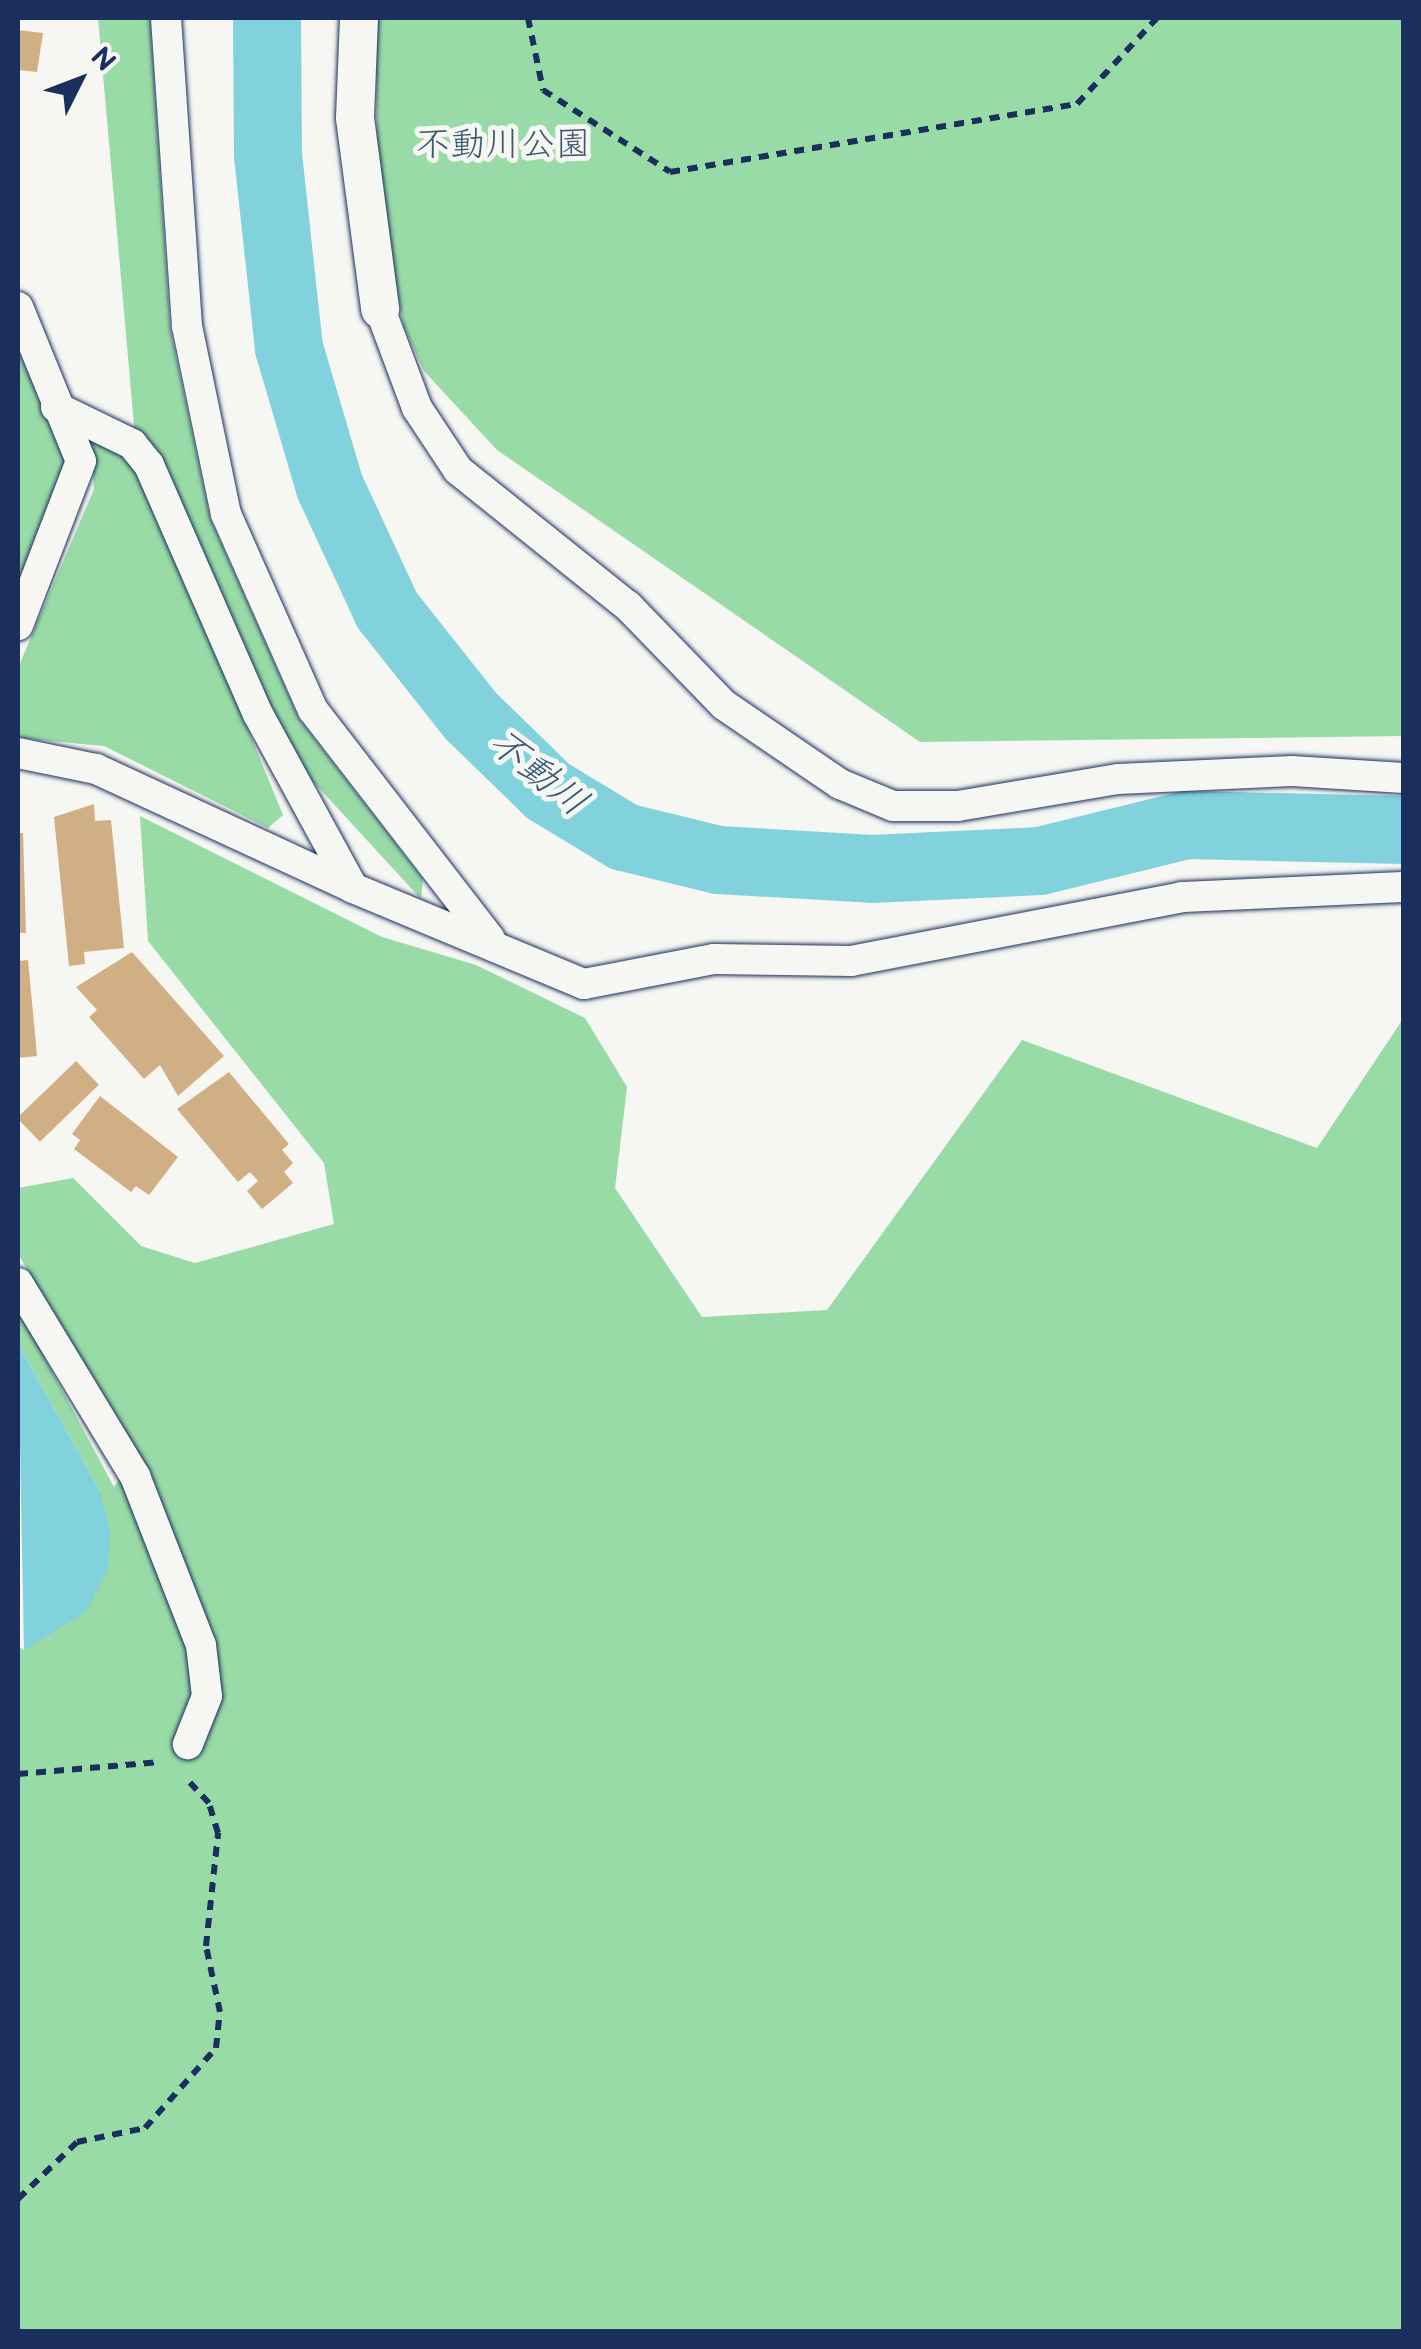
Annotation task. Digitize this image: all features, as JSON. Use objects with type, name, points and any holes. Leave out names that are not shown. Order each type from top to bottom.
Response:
[{"type":"street","points":[[166,18],[187,326],[226,514],[313,710],[490,939]]},
{"type":"street","points":[[359,18],[355,118],[380,309],[417,408],[458,470],[628,606],[724,705],[840,784],[893,806],[958,806],[1118,779],[1292,771],[1404,778]]},
{"type":"street","points":[[18,308],[56,407],[76,435],[76,487],[18,625]]},
{"type":"street","points":[[56,407],[132,444],[149,465],[258,714],[353,888]]},
{"type":"street","points":[[18,753],[96,769],[417,920],[490,939],[584,984],[714,960],[850,961],[1182,897],[1404,887]]},
{"type":"street","points":[[18,1283],[136,1476],[202,1645],[207,1696],[188,1744]]},
{"type":"path","points":[[528,18],[544,90],[670,172],[1077,104],[1157,18]]},
{"type":"path","points":[[18,1774],[78,1763],[172,1763],[209,1803],[218,1833],[206,1946],[220,2012],[216,2048],[188,2091],[146,2128],[78,2142],[18,2199]]},
{"type":"green space","points":[[98,18],[150,18],[170,328],[210,518],[299,719],[423,879],[421,899],[297,764],[135,436]]},
{"type":"green space","name":"不動川公園","points":[[376,18],[1403,18],[1403,736],[920,742],[497,450],[424,371],[404,327],[377,193]]},
{"type":"green space","points":[[18,345],[69,461],[18,595]]},
{"type":"green space","points":[[90,436],[139,464],[283,815],[268,828],[104,746],[18,738],[18,668],[94,489]]},
{"type":"green space","points":[[140,816],[382,937],[476,965],[585,1018],[627,1087],[615,1188],[702,1317],[827,1310],[1022,1040],[1317,1148],[1403,1019],[1403,2331],[18,2331],[18,1646],[24,1650],[100,1491],[18,1344],[18,1308],[114,1487],[138,1452],[18,1254],[18,1188],[73,1178],[141,1246],[195,1263],[334,1224],[324,1163],[148,941]]},
{"type":"water","points":[[18,1344],[100,1491],[110,1533],[108,1569],[86,1612],[24,1650]]},
{"type":"building","points":[[18,30],[43,33],[37,72],[18,70]]},
{"type":"building","points":[[94,804],[95,821],[111,820],[124,948],[84,952],[85,964],[69,966],[54,817]]},
{"type":"building","points":[[18,833],[23,833],[26,933],[18,933]]},
{"type":"building","points":[[132,952],[224,1056],[178,1096],[160,1065],[144,1079],[89,1017],[97,1010],[76,987]]},
{"type":"building","points":[[28,960],[37,1056],[18,1058],[18,961]]},
{"type":"building","points":[[76,1061],[99,1085],[40,1142],[18,1117]]},
{"type":"building","points":[[229,1072],[289,1144],[282,1150],[293,1163],[284,1172],[293,1183],[262,1209],[247,1191],[258,1181],[250,1172],[238,1182],[177,1109]]},
{"type":"building","points":[[100,1096],[178,1157],[149,1195],[136,1186],[131,1192],[74,1149],[80,1140],[72,1134]]},
{"type":"waterway","name":"不動川","points":[[267,18],[268,155],[289,348],[330,487],[387,610],[471,716],[548,791],[624,837],[718,860],[872,869],[1040,861],[1187,825],[1404,830]]}]
